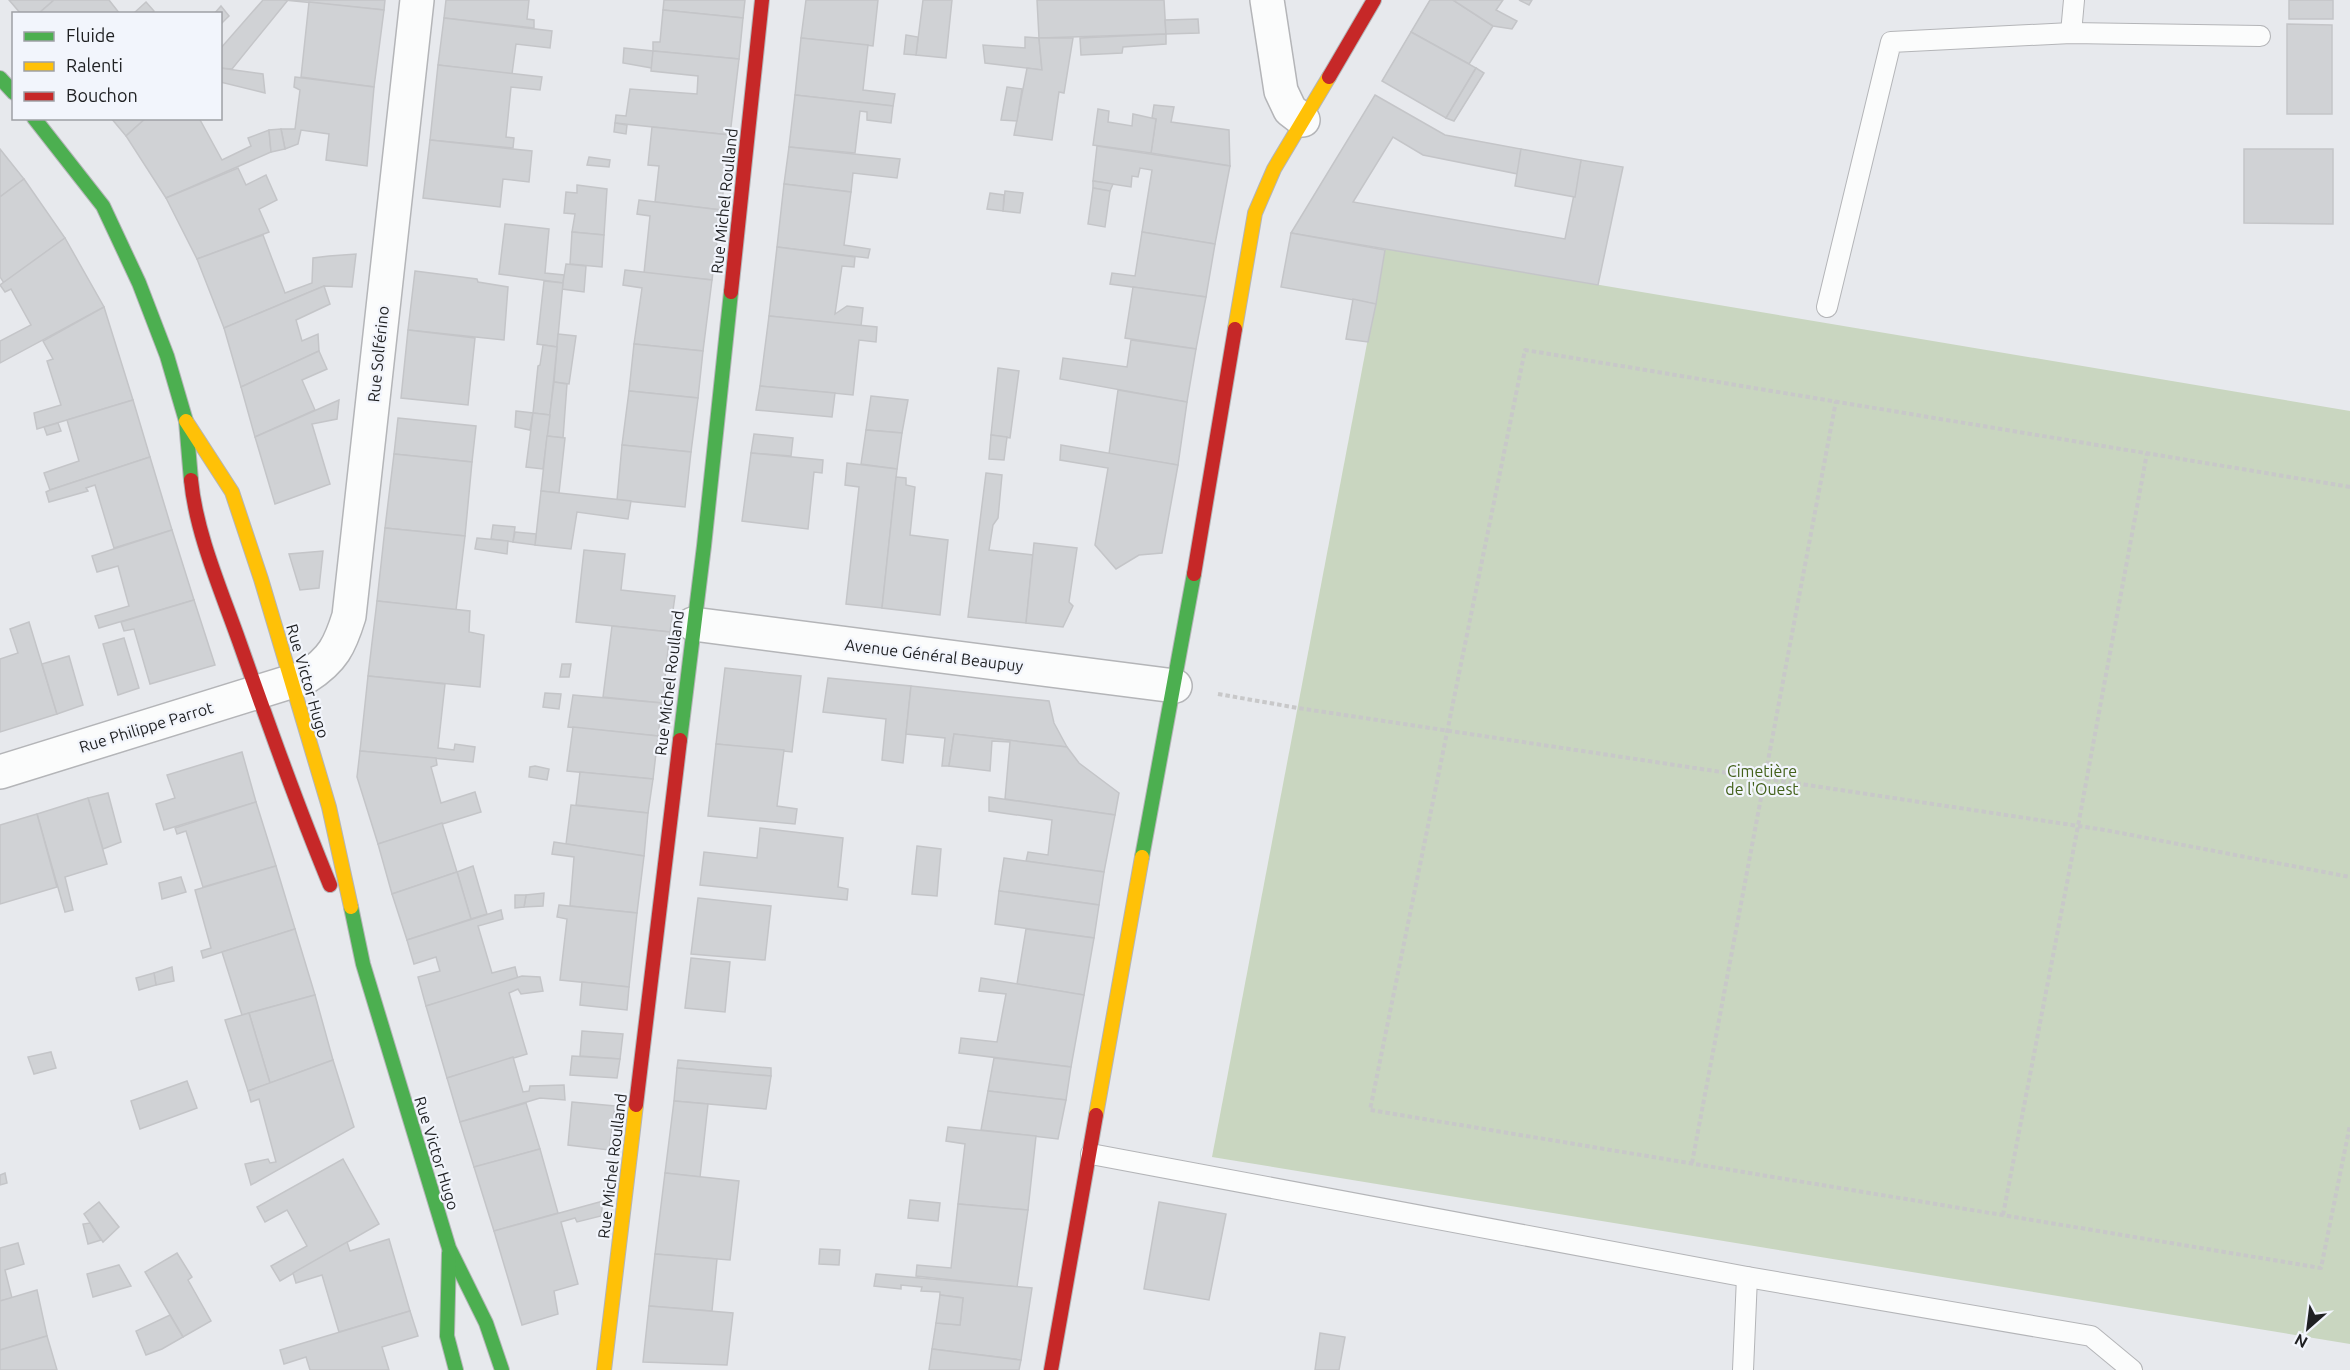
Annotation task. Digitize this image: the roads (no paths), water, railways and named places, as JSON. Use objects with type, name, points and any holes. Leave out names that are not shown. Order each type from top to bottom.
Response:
[{"type":"street","name":"Rue Solférino","points":[[291,681],[306,677],[320,668],[334,654],[349,616],[417,0]]},
{"type":"street","name":"Rue Michel Roulland","points":[[604,1370],[704,546],[762,0]]},
{"type":"street","points":[[1267,0],[1281,91],[1290,110],[1303,120]]},
{"type":"street","points":[[1052,1370],[1154,790],[1176,686],[1255,213],[1274,169],[1374,0]]},
{"type":"street","points":[[0,78],[12,91]]},
{"type":"street","name":"Rue Victor Hugo","points":[[36,120],[103,206],[139,283],[159,335],[186,421],[193,501],[216,576],[302,817],[363,964]]},
{"type":"street","name":"Rue Victor Hugo","points":[[186,421],[232,492],[261,579],[329,807],[363,964],[449,1248],[486,1323],[501,1370]]},
{"type":"street","name":"Avenue Général Beaupuy","points":[[693,624],[1176,686]]},
{"type":"street","name":"Rue Philippe Parrot","points":[[0,772],[291,681]]},
{"type":"street","name":"Rue Victor Hugo","points":[[449,1248],[447,1336],[456,1370]]},
{"type":"lane","points":[[2071,33],[2074,0]]},
{"type":"lane","points":[[1827,307],[1891,42],[2071,33],[2260,36]]},
{"type":"lane","points":[[1091,1154],[1747,1277],[2091,1336],[2132,1370]]},
{"type":"lane","points":[[1743,1370],[1747,1277]]},
{"type":"park label","name":"Cimetière de l'Ouest","points":[[1762,780]]}]
